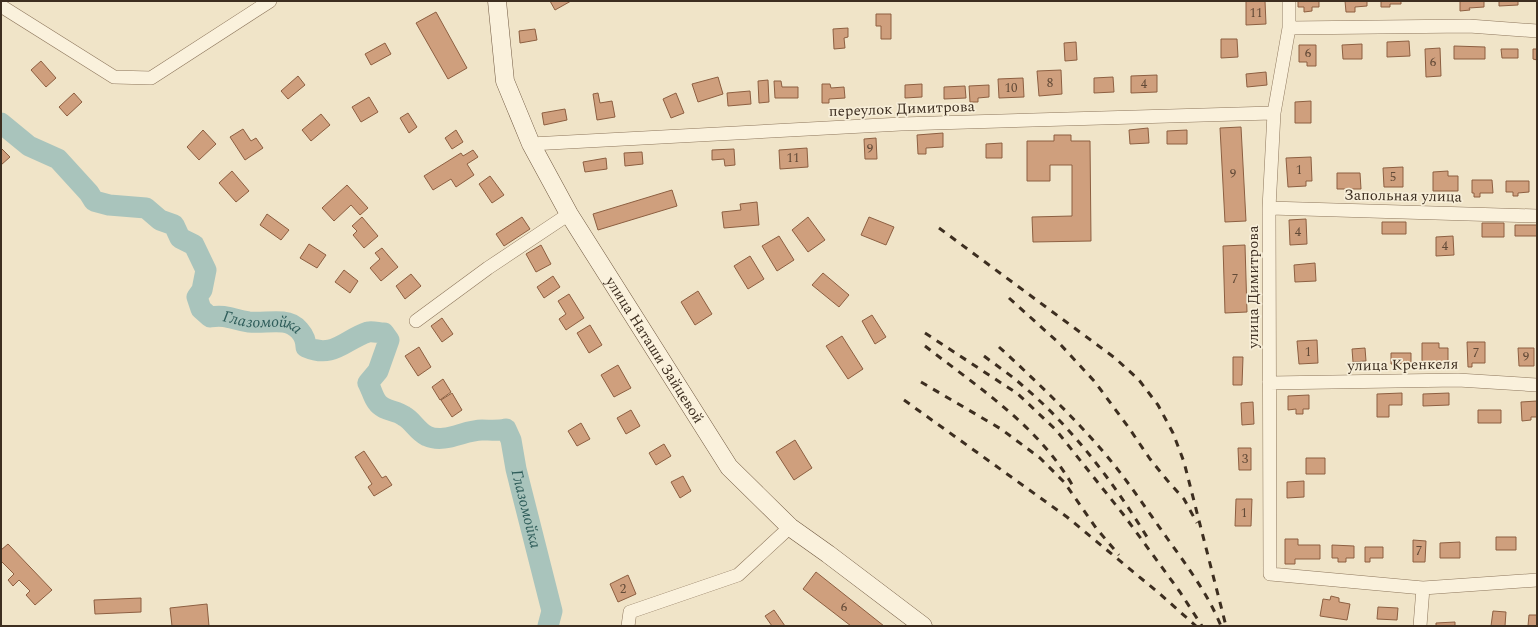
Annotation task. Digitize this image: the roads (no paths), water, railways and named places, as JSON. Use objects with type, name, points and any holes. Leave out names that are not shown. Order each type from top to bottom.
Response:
[{"type":"street","points":[[1,6],[114,77],[152,78],[270,1]]},
{"type":"street","name":"улица Наташи Зайцевой","points":[[497,1],[505,81],[531,144],[569,214],[729,467],[790,527],[923,626]]},
{"type":"street","name":"улица Димитрова","points":[[1289,1],[1289,28],[1274,113],[1269,208],[1270,574],[1424,588]]},
{"type":"street","points":[[1289,28],[1469,26],[1537,31]]},
{"type":"street","name":"переулок Димитрова","points":[[531,144],[901,124],[1274,113]]},
{"type":"street","name":"Запольная улица","points":[[1269,208],[1537,216]]},
{"type":"street","points":[[416,320],[488,268],[569,214]]},
{"type":"street","name":"улица Кренкеля","points":[[1269,383],[1458,380],[1537,385]]},
{"type":"street","points":[[628,626],[630,612],[738,575],[790,527]]},
{"type":"street","points":[[1420,626],[1424,588],[1537,580]]},
{"type":"waterway","name":"Глазомойка","points":[[1,123],[29,146],[58,159],[89,193],[94,201],[109,205],[146,208],[160,220],[174,225],[180,238],[194,245],[206,270],[202,290],[197,297],[201,309],[210,317],[226,317],[249,322],[288,323],[299,330],[304,338],[306,347],[324,351],[332,350],[368,332],[384,333],[389,340],[378,371],[368,383],[374,398],[380,405],[404,416],[424,434],[434,438],[448,438],[482,430],[506,429],[511,440],[516,469],[552,611],[548,626]]},
{"type":"railway","points":[[939,228],[1115,358],[1139,380],[1158,405],[1173,433],[1184,462],[1226,626]]},
{"type":"railway","points":[[1009,298],[1060,344],[1095,382],[1150,459],[1184,499],[1197,523]]},
{"type":"railway","points":[[925,333],[1018,394],[1056,430],[1123,514],[1180,592],[1202,626]]},
{"type":"railway","points":[[925,346],[987,393],[1026,427],[1060,466],[1074,488]]},
{"type":"railway","points":[[999,347],[1067,413],[1114,465],[1197,580],[1221,626]]},
{"type":"railway","points":[[984,356],[1014,378],[1058,419],[1106,476],[1121,496],[1147,537]]},
{"type":"railway","points":[[921,382],[1001,429],[1040,458],[1064,482],[1096,528],[1119,555]]},
{"type":"railway","points":[[904,400],[1067,517],[1160,594],[1196,626]]}]
